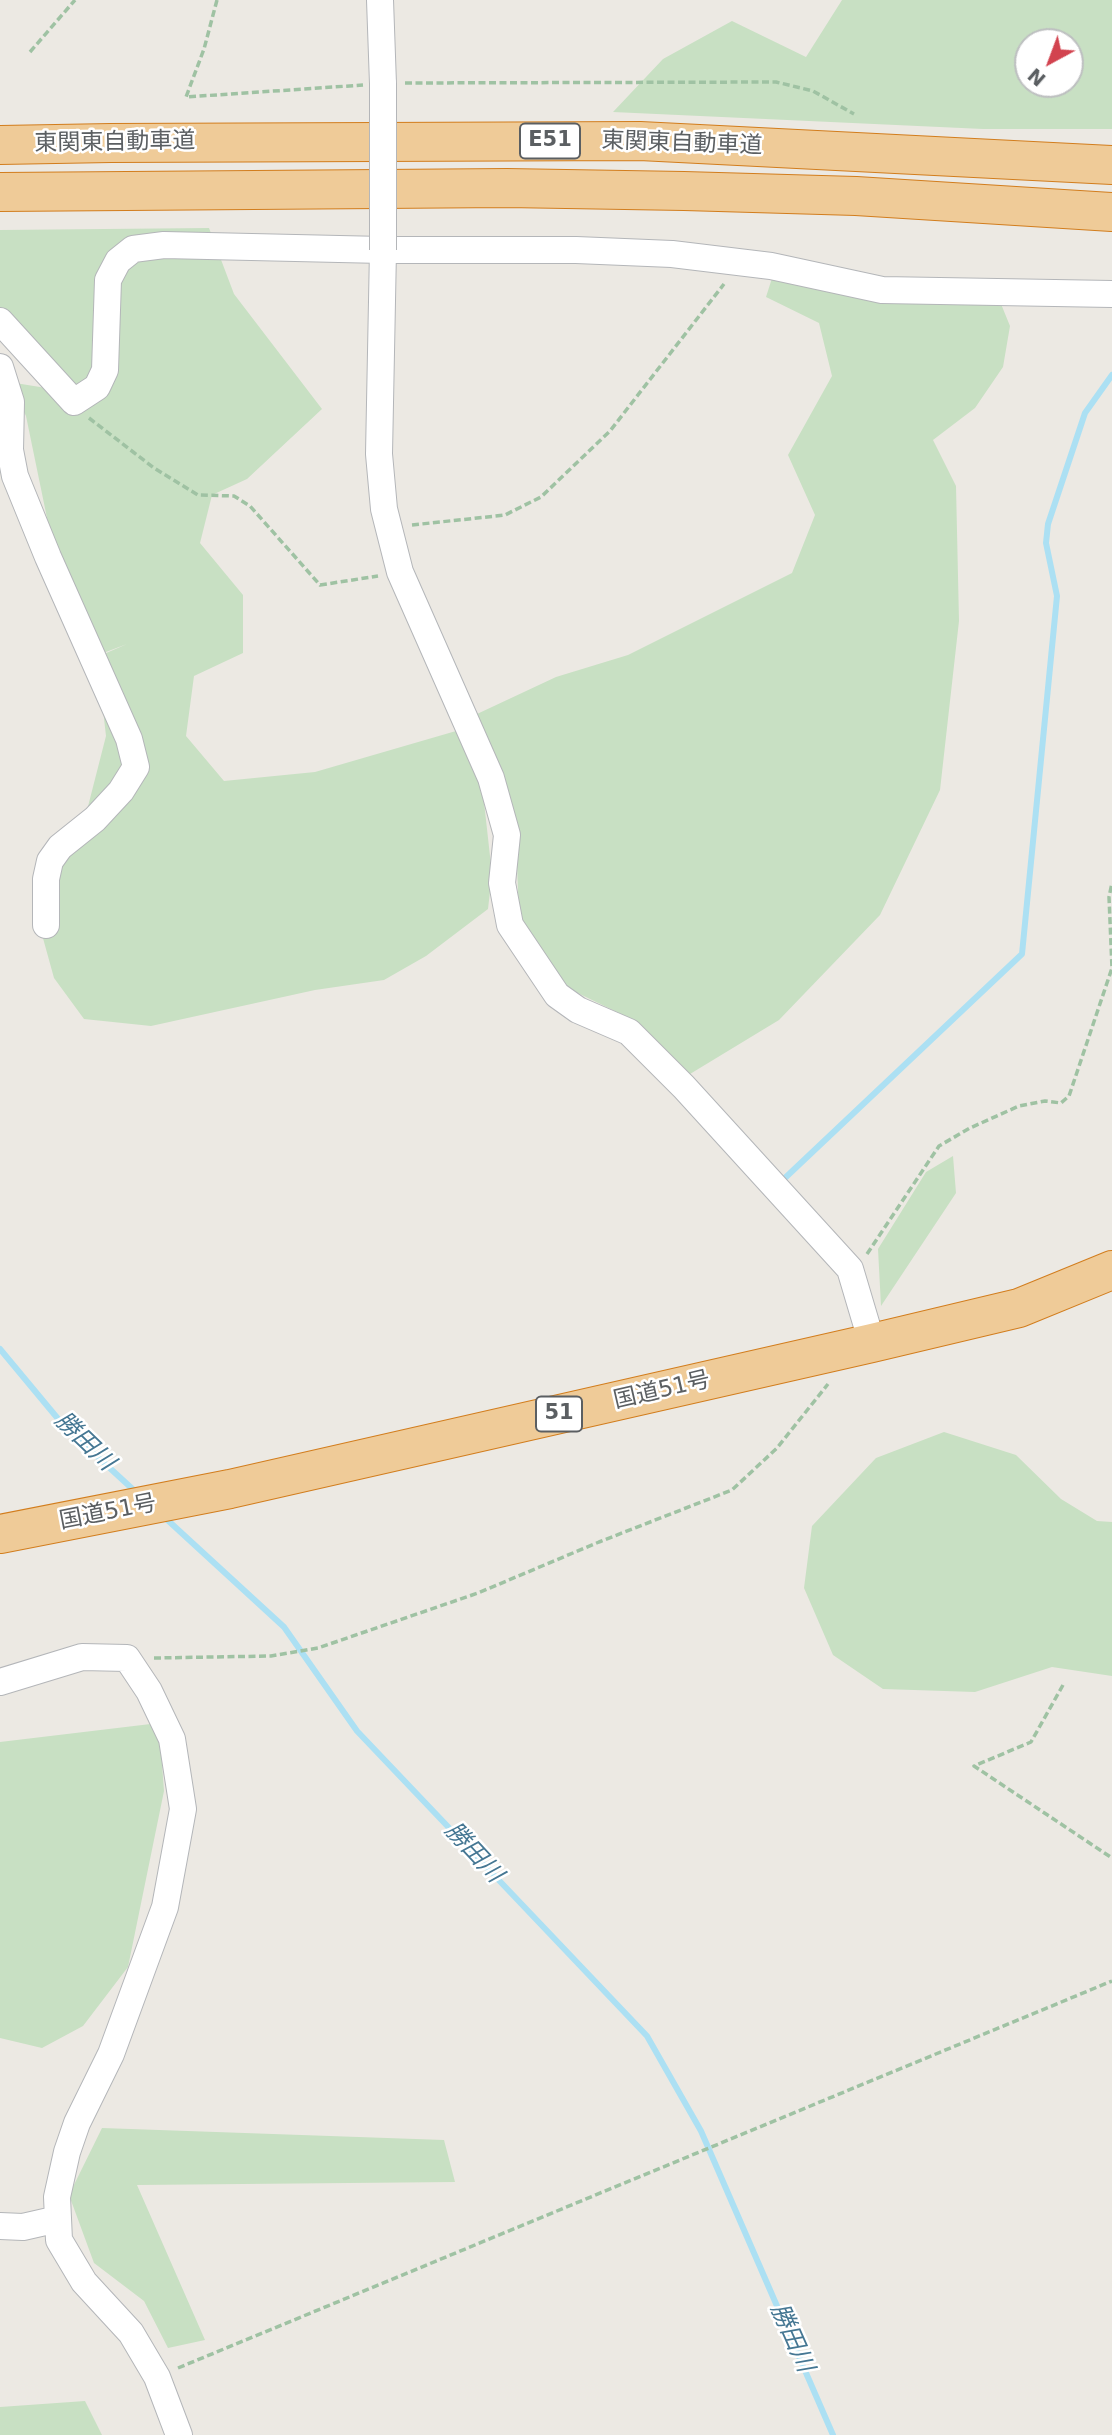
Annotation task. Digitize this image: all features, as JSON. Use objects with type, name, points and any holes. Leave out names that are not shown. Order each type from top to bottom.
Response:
[{"type":"highway","name":"東関東自動車道","points":[[0,145],[125,142],[640,141],[1106,164]]},
{"type":"highway","name":"東関東自動車道","points":[[0,192],[507,188],[856,195],[1112,212]]},
{"type":"highway","name":"国道51号","points":[[0,1534],[230,1489],[864,1345],[1019,1308],[1112,1270]]},
{"type":"street","points":[[380,0],[383,250],[379,454],[384,509],[400,572],[491,778],[507,835],[502,883],[510,925],[557,995],[578,1010],[629,1032],[684,1087],[850,1269],[864,1345]]},
{"type":"street","points":[[0,321],[74,402],[97,387],[105,370],[108,280],[118,261],[133,249],[164,245],[383,250],[576,250],[672,254],[771,266],[882,290],[1112,294]]},
{"type":"street","points":[[0,368],[11,402],[10,450],[15,476],[53,569],[129,739],[136,767],[121,791],[95,819],[60,847],[50,861],[46,879],[46,925]]},
{"type":"street","points":[[0,1682],[82,1657],[127,1658],[149,1690],[172,1738],[183,1810],[165,1906],[111,2054],[77,2123],[57,2197],[59,2240],[85,2282],[131,2333],[157,2377],[179,2435]]},
{"type":"street","points":[[0,1700],[34,1671]]},
{"type":"street","points":[[0,2226],[23,2227],[58,2219]]},
{"type":"path","points":[[30,52],[75,0]]},
{"type":"path","points":[[217,0],[204,49],[186,97],[383,83],[776,82],[813,92],[854,114]]},
{"type":"path","points":[[389,527],[505,515],[541,497],[625,414],[741,263]]},
{"type":"path","points":[[74,402],[98,426],[135,454],[198,495],[234,496],[250,506],[320,585],[400,572]]},
{"type":"path","points":[[852,1276],[939,1146],[1019,1105],[1045,1101],[1061,1103],[1069,1096],[1112,968],[1109,897],[1112,883]]},
{"type":"path","points":[[127,1658],[271,1656],[308,1649],[478,1593],[732,1490],[777,1448],[864,1345]]},
{"type":"path","points":[[1063,1685],[1031,1742],[974,1766],[1112,1858]]},
{"type":"path","points":[[157,2377],[1112,1980]]},
{"type":"green space","points":[[842,0],[1112,0],[1112,129],[983,129],[613,112],[663,59],[732,21],[806,57]]},
{"type":"green space","points":[[209,228],[234,294],[322,409],[247,479],[212,495],[200,543],[243,595],[243,653],[194,676],[186,736],[224,781],[315,772],[456,731],[483,793],[492,874],[488,909],[426,956],[384,980],[315,990],[151,1026],[84,1019],[54,978],[41,931],[53,866],[83,826],[106,736],[97,657],[127,644],[98,655],[54,552],[26,416],[9,382],[71,392],[0,318],[0,230]]},
{"type":"green space","points":[[773,275],[999,299],[1010,326],[1003,367],[975,408],[933,440],[956,486],[959,621],[940,790],[880,915],[779,1020],[690,1074],[621,1014],[557,983],[519,919],[516,835],[477,714],[556,677],[628,655],[792,573],[815,515],[788,455],[832,376],[819,323],[766,297]]},
{"type":"green space","points":[[953,1156],[956,1193],[881,1306],[878,1249],[926,1172]]},
{"type":"green space","points":[[944,1432],[1016,1455],[1061,1499],[1097,1521],[1112,1522],[1112,1676],[1052,1667],[975,1692],[883,1689],[833,1655],[804,1588],[812,1526],[876,1458]]},
{"type":"green space","points":[[159,1723],[164,1791],[128,1967],[83,2026],[42,2048],[0,2038],[0,1742]]},
{"type":"green space","points":[[102,2128],[444,2140],[455,2182],[137,2185],[205,2340],[168,2348],[144,2301],[94,2263],[69,2195]]},
{"type":"green space","points":[[85,2401],[102,2435],[0,2435],[0,2407]]},
{"type":"waterway","points":[[786,1177],[1022,954],[1057,596],[1046,543],[1048,524],[1085,413],[1112,375]]},
{"type":"waterway","name":"勝田川","points":[[0,1349],[64,1426],[138,1494]]},
{"type":"waterway","name":"勝田川","points":[[162,1515],[284,1627],[357,1731],[647,2036],[701,2131],[833,2435]]}]
